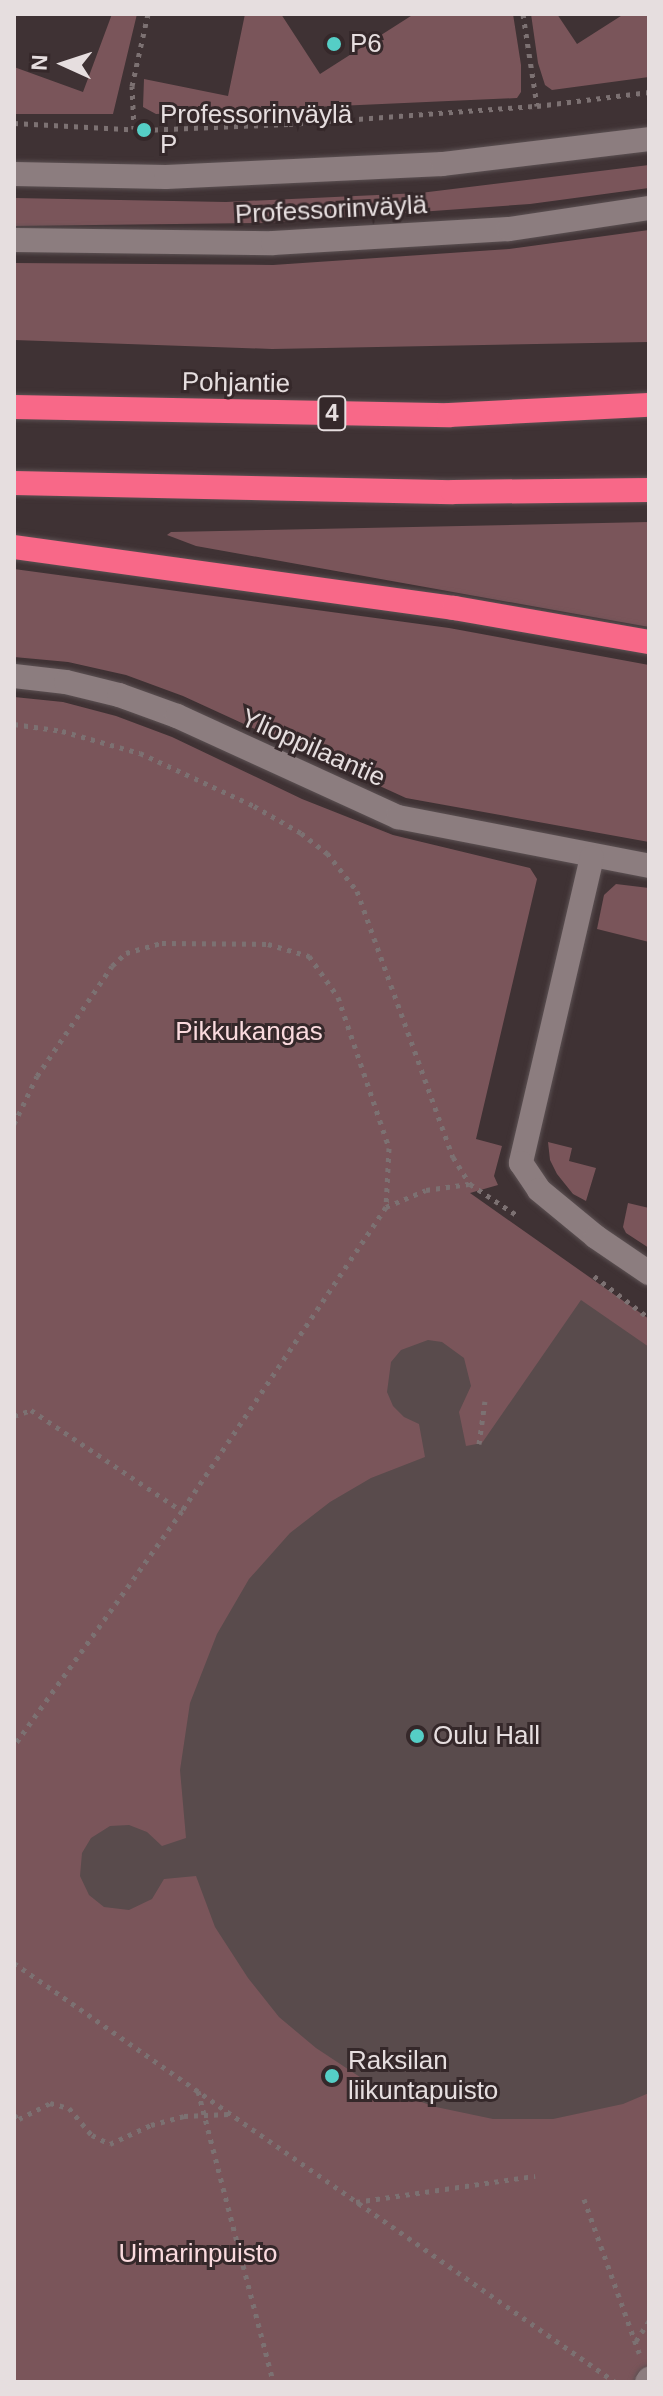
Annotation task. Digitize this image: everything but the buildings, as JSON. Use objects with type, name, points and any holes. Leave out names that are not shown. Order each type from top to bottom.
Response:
[{"type":"highway","name":"Pohjantie","points":[[14,407],[449,415],[649,405]]},
{"type":"highway","points":[[14,483],[453,492],[649,490]]},
{"type":"highway","points":[[14,547],[454,608],[649,642]]},
{"type":"street","name":"Professorinväylä","points":[[14,174],[166,177],[443,164],[649,139]]},
{"type":"street","name":"Professorinväylä","points":[[14,240],[289,242],[509,229],[649,208]]},
{"type":"street","name":"Ylioppilaantie","points":[[14,676],[66,682],[162,711],[398,817],[649,866]]},
{"type":"street","points":[[592,857],[521,1163],[539,1190],[596,1237],[649,1273]]},
{"type":"path","points":[[134,129],[132,86],[148,14]]},
{"type":"path","points":[[523,14],[537,106]]},
{"type":"path","points":[[14,123],[134,129],[289,124],[537,106],[649,92]]},
{"type":"path","points":[[14,724],[62,731],[140,753],[254,806],[301,833],[327,853],[357,891],[453,1157],[470,1184],[519,1217]]},
{"type":"path","points":[[14,1124],[37,1076],[112,966],[126,953],[162,943],[268,944],[309,956],[338,997],[389,1148],[386,1207],[182,1511],[14,1746]]},
{"type":"path","points":[[386,1207],[426,1190],[470,1184]]},
{"type":"path","points":[[591,1271],[600,1283],[649,1318]]},
{"type":"path","points":[[479,1444],[485,1401]]},
{"type":"path","points":[[14,1416],[31,1410],[182,1511]]},
{"type":"path","points":[[14,1963],[615,2382]]},
{"type":"path","points":[[197,2090],[273,2382]]},
{"type":"path","points":[[14,2115],[19,2119],[50,2103],[69,2108],[92,2135],[110,2144],[151,2125],[204,2114],[230,2114]]},
{"type":"path","points":[[355,2202],[535,2176]]},
{"type":"path","points":[[584,2199],[648,2381]]},
{"type":"path","points":[[636,2341],[649,2321]]},
{"type":"green space","points":[[112,14],[137,14],[113,114],[14,114],[14,67],[83,92]]},
{"type":"green space","points":[[245,14],[281,14],[320,74],[414,14],[513,14],[521,65],[521,92],[517,98],[156,114],[143,107],[144,79],[228,96]]},
{"type":"green space","points":[[531,14],[557,14],[577,44],[624,14],[649,14],[649,77],[552,90],[545,85],[538,63]]},
{"type":"green space","points":[[649,165],[649,188],[530,204],[265,223],[14,226],[14,198],[226,202],[420,193]]},
{"type":"green space","points":[[649,230],[649,342],[272,349],[14,340],[14,263],[273,265],[509,249]]},
{"type":"green space","points":[[649,522],[649,627],[196,546],[167,535],[171,532]]},
{"type":"green space","points":[[14,569],[449,628],[649,665],[649,842],[406,798],[183,696],[126,675],[68,662],[14,657]]},
{"type":"green space","name":"Raksilan liikuntapuisto","points":[[14,697],[63,702],[116,716],[172,737],[302,799],[393,835],[530,868],[537,879],[476,1139],[502,1146],[494,1176],[498,1185],[470,1193],[649,1319],[649,2382],[14,2382]]},
{"type":"green space","points":[[616,884],[649,888],[649,942],[597,929],[604,895]]},
{"type":"green space","points":[[548,1142],[572,1148],[569,1161],[596,1168],[586,1201],[573,1194],[557,1174],[550,1160]]},
{"type":"green space","points":[[628,1203],[649,1208],[649,1248],[626,1233],[623,1227]]},
{"type":"place","name":"P6","points":[[334,44]]},
{"type":"place","name":"Professorinväylä P","points":[[144,130]]},
{"type":"place","name":"Oulu Hall","points":[[417,1736]]},
{"type":"place","name":"Raksilan liikuntapuisto","points":[[332,2076]]},
{"type":"park label","name":"Pikkukangas","points":[[249,1032]]},
{"type":"park label","name":"Uimarinpuisto","points":[[198,2254]]}]
